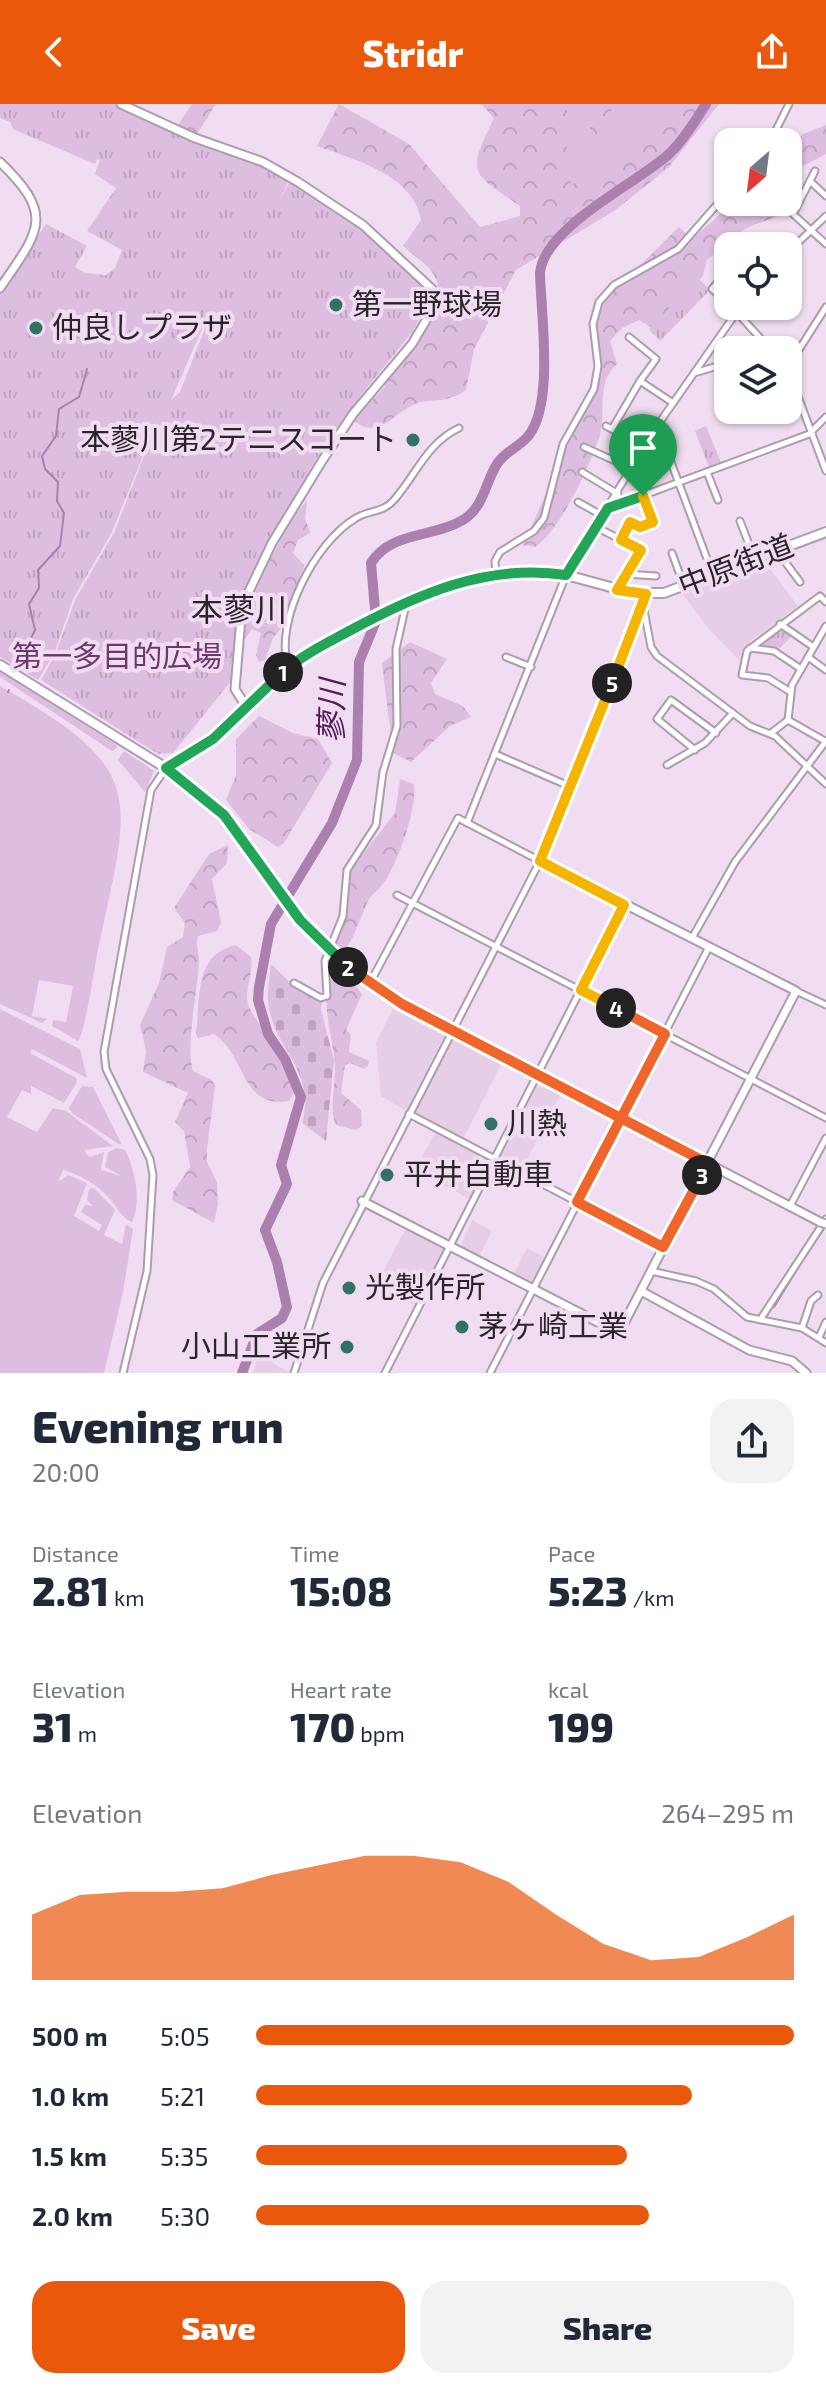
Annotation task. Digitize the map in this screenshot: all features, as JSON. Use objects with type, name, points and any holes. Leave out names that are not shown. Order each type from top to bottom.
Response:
[{"type":"main road","name":"中原街道","points":[[166,768],[213,739],[288,667],[369,620],[427,592],[496,574],[525,571],[566,575],[617,590],[646,594],[685,587],[826,532]]},
{"type":"main road","points":[[0,665],[166,768]]},
{"type":"street","points":[[121,104],[282,172],[363,225],[432,289],[431,312],[412,344],[353,414],[322,461],[272,543],[246,596],[238,620],[235,683],[247,708]]},
{"type":"street","points":[[777,128],[789,104]]},
{"type":"street","points":[[0,162],[21,183],[36,214],[32,239],[0,288]]},
{"type":"street","points":[[815,171],[793,214],[826,244]]},
{"type":"street","points":[[810,181],[826,196]]},
{"type":"street","points":[[496,574],[495,561],[500,552],[534,531],[544,518],[563,444],[594,389],[598,366],[593,324],[599,302],[614,285],[678,249],[714,208]]},
{"type":"street","points":[[802,239],[826,216]]},
{"type":"street","points":[[802,346],[826,307]]},
{"type":"street","points":[[467,823],[566,575],[657,426],[730,320]]},
{"type":"street","points":[[747,320],[760,336]]},
{"type":"street","points":[[629,337],[656,359],[609,427],[646,447]]},
{"type":"street","points":[[694,373],[714,367]]},
{"type":"street","points":[[640,381],[673,403]]},
{"type":"street","points":[[802,407],[826,471]]},
{"type":"street","points":[[608,508],[811,432],[826,417]]},
{"type":"street","points":[[657,426],[713,576]]},
{"type":"street","points":[[288,667],[285,657],[288,634],[306,569],[352,520],[387,508],[434,445],[459,428]]},
{"type":"street","points":[[584,447],[633,469]]},
{"type":"street","points":[[582,472],[618,494]]},
{"type":"street","points":[[707,472],[718,500]]},
{"type":"street","points":[[621,540],[630,522],[640,527],[653,522],[643,496]]},
{"type":"street","points":[[578,502],[603,516]]},
{"type":"street","points":[[740,521],[755,560]]},
{"type":"street","points":[[596,527],[641,550],[617,590]]},
{"type":"street","points":[[777,551],[800,582]]},
{"type":"street","points":[[672,553],[685,587]]},
{"type":"street","points":[[626,574],[656,576]]},
{"type":"street","points":[[294,1373],[323,1283],[361,1211],[362,1201],[540,861],[646,594]]},
{"type":"street","points":[[789,691],[768,678],[742,675],[749,648],[820,596],[826,602]]},
{"type":"street","points":[[294,983],[321,998],[327,996],[325,961],[343,916],[347,870],[376,825],[383,772],[397,726],[396,649],[405,609],[402,603]]},
{"type":"street","points":[[642,604],[653,652],[750,726],[771,733],[826,784]]},
{"type":"street","points":[[780,623],[812,646]]},
{"type":"street","points":[[788,720],[789,691],[826,626]]},
{"type":"street","points":[[749,648],[774,651],[801,669]]},
{"type":"street","points":[[506,657],[531,667]]},
{"type":"street","points":[[808,657],[826,670]]},
{"type":"street","points":[[695,750],[657,719],[671,700],[716,733]]},
{"type":"street","points":[[667,765],[695,750],[716,733],[733,713]]},
{"type":"street","points":[[771,733],[788,720]]},
{"type":"street","points":[[692,938],[735,862],[826,741],[788,720]]},
{"type":"street","points":[[495,754],[569,786]]},
{"type":"street","points":[[123,1373],[147,1271],[152,1167],[106,1069],[104,1052],[151,790],[166,768],[203,796],[235,829],[291,910],[344,963],[370,984],[452,1030],[824,1222],[760,1320]]},
{"type":"street","points":[[370,984],[458,818],[826,1005]]},
{"type":"street","points":[[397,895],[826,1118]]},
{"type":"street","points":[[385,1373],[624,905]]},
{"type":"street","points":[[490,1373],[710,947]]},
{"type":"street","points":[[362,1201],[616,1333],[622,1331],[796,991]]},
{"type":"street","points":[[408,1114],[663,1247]]},
{"type":"street","points":[[790,1206],[826,1138]]},
{"type":"street","points":[[651,1271],[696,1281],[714,1289],[736,1311],[760,1320],[802,1328],[826,1343]]},
{"type":"street","points":[[641,1291],[735,1343],[792,1361],[806,1373]]},
{"type":"street","points":[[802,1328],[811,1301],[818,1295]]},
{"type":"street","points":[[819,1337],[826,1323]]},
{"type":"shaded area","points":[[764,561],[798,606],[745,645],[739,660],[709,629],[681,592]]},
{"type":"shaded area","points":[[393,1009],[444,1036],[406,1111],[381,1096],[376,1043]]},
{"type":"shaded area","points":[[451,1039],[501,1065],[463,1139],[412,1114]]},
{"type":"shaded area","name":"川熱","points":[[535,1085],[561,1094],[522,1169],[499,1157]]},
{"type":"shaded area","points":[[436,1131],[490,1160],[470,1199],[415,1170]]},
{"type":"shaded area","points":[[472,1220],[492,1231],[479,1257],[460,1248]]},
{"type":"shaded area","points":[[406,1228],[441,1246],[442,1252],[414,1305],[376,1285]]},
{"type":"shaded area","points":[[527,1248],[547,1259],[531,1284],[513,1275]]},
{"type":"shaded area","points":[[258,1354],[290,1373],[253,1373]]},
{"type":"green space","name":"第一多目的広場","points":[[0,104],[114,104],[209,147],[256,163],[289,180],[280,199],[290,181],[351,221],[423,285],[427,303],[413,331],[362,394],[317,458],[259,558],[236,618],[232,680],[173,753],[158,754],[41,680],[56,653],[75,600],[114,533],[162,410],[111,534],[73,599],[55,652],[38,680],[0,657],[0,293],[46,224],[87,246],[75,267],[85,273],[106,275],[115,268],[122,250],[87,231],[116,188],[95,174],[100,160],[97,159],[95,164],[13,129],[10,122],[0,118]],"holes":[[[211,313],[180,392],[171,400]]]},
{"type":"green space","points":[[192,104],[216,104],[197,134],[177,126]]},
{"type":"green space","points":[[339,104],[409,144],[480,227],[520,216],[520,206],[491,186],[478,171],[479,151],[494,118],[481,104],[567,104],[567,174],[572,184],[614,162],[648,137],[671,113],[674,104],[719,104],[669,167],[614,211],[516,270],[474,349],[466,390],[450,398],[418,403],[385,424],[371,428],[355,422],[361,411],[383,389],[437,298],[438,289],[429,268],[403,246],[421,220],[416,204],[407,191],[381,171],[317,146]]},
{"type":"green space","points":[[559,104],[700,104],[566,223]]},
{"type":"green space","points":[[589,104],[614,104],[597,148],[591,145]]},
{"type":"green space","points":[[826,125],[826,154],[803,166],[802,135]]},
{"type":"green space","points":[[718,216],[778,216],[740,232],[714,232],[714,254],[707,260],[703,276],[654,329],[639,320],[622,328],[610,341],[617,364],[606,379],[602,426],[589,463],[574,496],[555,526],[535,547],[523,545],[593,389],[596,366],[590,330],[593,316],[598,307],[679,227],[692,239]]},
{"type":"green space","points":[[698,278],[710,290],[660,341],[649,329]]},
{"type":"green space","points":[[706,426],[722,465],[710,470],[695,431]]},
{"type":"green space","points":[[307,501],[305,518],[310,533],[298,540],[293,553],[304,565],[294,613],[273,638],[265,660],[259,662],[256,656],[261,633],[252,629],[243,642],[247,613],[277,546]]},
{"type":"green space","points":[[782,627],[793,635],[777,651],[759,647],[758,644]]},
{"type":"green space","points":[[410,642],[447,659],[431,683],[435,694],[463,706],[471,717],[450,726],[411,762],[393,753],[382,663]]},
{"type":"green space","points":[[0,671],[118,747],[112,751],[0,677]]},
{"type":"green space","points":[[0,686],[82,740],[104,764],[117,789],[121,818],[118,852],[87,1011],[78,1041],[52,1026],[53,1020],[66,1022],[73,986],[39,980],[32,1016],[47,1019],[42,1023],[0,1004]]},
{"type":"green space","points":[[259,716],[293,733],[318,739],[332,763],[284,843],[278,847],[249,829],[226,800],[236,775],[236,739]]},
{"type":"green space","points":[[124,751],[154,771],[145,792],[118,760]]},
{"type":"green space","points":[[400,779],[414,784],[414,794],[410,821],[400,851],[388,876],[369,899],[344,952],[331,961],[352,868],[395,813]]},
{"type":"green space","points":[[228,845],[227,863],[212,879],[221,922],[217,931],[198,936],[197,940],[199,961],[190,1048],[193,1071],[212,1080],[215,1086],[207,1149],[207,1162],[217,1182],[218,1204],[214,1223],[172,1200],[173,1192],[190,1167],[184,1131],[175,1122],[188,1093],[143,1072],[146,1051],[140,1025],[159,983],[167,947],[183,937],[185,923],[174,908],[209,854]]},
{"type":"green space","points":[[236,945],[251,957],[247,995],[249,1007],[281,1053],[293,1079],[294,1090],[289,1101],[261,1097],[252,1089],[225,1044],[214,1034],[198,1038],[196,1033],[206,968],[222,950]]},
{"type":"green space","points":[[271,964],[292,984],[322,999],[321,1010],[334,1060],[326,1141],[302,1123],[304,1088],[271,1018],[268,996]]},
{"type":"green space","points":[[333,973],[354,984],[362,994],[346,1030],[351,1034],[349,1052],[369,1061],[368,1066],[364,1069],[350,1063],[345,1065],[341,1093],[361,1110],[362,1126],[356,1130],[336,1125],[334,1118],[335,1068],[327,1008]]},
{"type":"green space","points":[[0,1009],[80,1049],[87,1078],[32,1049],[30,1053],[76,1078],[77,1082],[64,1103],[31,1086],[31,1094],[22,1090],[7,1117],[37,1132],[53,1108],[66,1111],[113,1146],[84,1150],[89,1157],[104,1152],[101,1170],[122,1176],[105,1167],[108,1152],[117,1148],[125,1150],[132,1167],[137,1205],[132,1222],[94,1184],[82,1177],[63,1170],[58,1182],[68,1175],[87,1183],[74,1216],[99,1231],[102,1225],[81,1212],[85,1205],[93,1206],[87,1200],[89,1189],[94,1188],[115,1210],[104,1235],[122,1244],[126,1224],[133,1229],[123,1292],[104,1373],[0,1373]]},
{"type":"green space","points":[[82,1086],[93,1087],[120,1145],[72,1113],[69,1108]]},
{"type":"waterway","name":"蓼川","points":[[242,1373],[257,1334],[282,1318],[287,1307],[277,1262],[265,1230],[287,1184],[281,1165],[301,1097],[285,1059],[268,1034],[258,1000],[259,987],[271,924],[332,823],[357,760],[359,662],[376,621],[371,563],[390,545],[451,526],[470,515],[497,464],[529,435],[537,420],[544,380],[540,273],[545,256],[574,223],[669,154],[706,104]]},
{"type":"waterway","points":[[29,642],[35,630],[29,604],[39,588],[38,570],[60,546],[64,513],[57,501],[58,482],[45,469],[42,456],[56,436],[59,409],[79,397],[87,369]]},
{"type":"waterway","points":[[19,673],[31,642]]},
{"type":"waterway","points":[[817,1238],[825,1227]]},
{"type":"waterway","points":[[774,1307],[807,1253]]},
{"type":"place","name":"第一野球場","points":[[336,305]]},
{"type":"place","name":"仲良しプラザ","points":[[36,328]]},
{"type":"place","name":"本蓼川第2テニスコート","points":[[413,440]]},
{"type":"place","name":"川熱","points":[[491,1124]]},
{"type":"place","name":"平井自動車","points":[[387,1175]]},
{"type":"place","name":"光製作所","points":[[349,1288]]},
{"type":"place","name":"茅ヶ崎工業","points":[[462,1327]]},
{"type":"place","name":"小山工業所","points":[[347,1347]]},
{"type":"district","name":"本蓼川","points":[[239,610]]},
{"type":"route","points":[[643,496],[608,508],[566,575],[525,571],[496,574],[427,592],[402,603],[304,656],[213,739],[166,768],[224,815],[307,929],[370,984],[402,1004],[622,1119],[707,1163],[663,1247],[577,1202],[622,1119],[665,1034],[581,990],[624,905],[540,861],[646,594],[617,590],[641,550],[621,540],[630,522],[640,527],[653,522],[643,496]]}]
